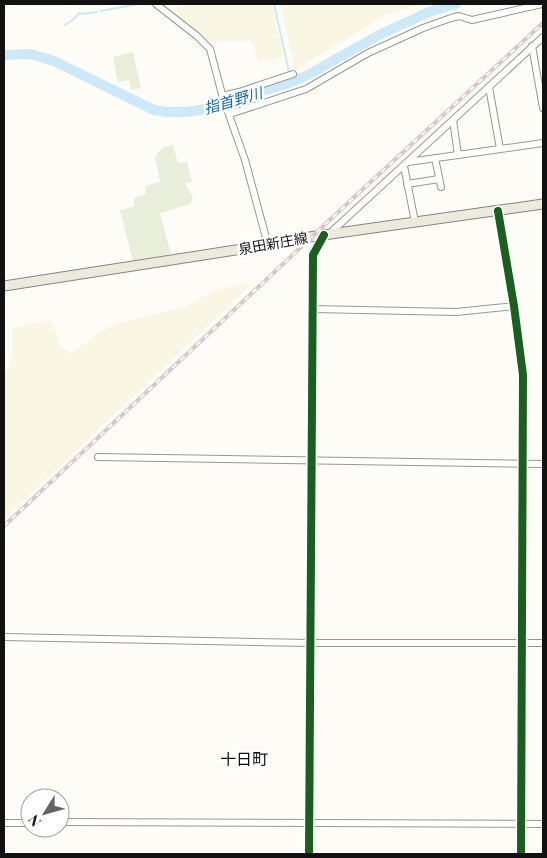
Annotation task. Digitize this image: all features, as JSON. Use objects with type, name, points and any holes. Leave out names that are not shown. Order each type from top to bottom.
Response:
[{"type":"main road","name":"泉田新庄線","points":[[4,286],[327,234],[543,204]]},
{"type":"street","points":[[156,4],[208,46],[222,97],[230,114],[231,123],[245,160],[268,245]]},
{"type":"street","points":[[230,114],[306,89],[368,53],[432,25],[459,16],[472,20],[542,4]]},
{"type":"street","points":[[309,854],[313,255],[327,234],[406,164],[543,37]]},
{"type":"street","points":[[532,46],[542,90],[543,108]]},
{"type":"street","points":[[222,97],[293,74]]},
{"type":"street","points":[[489,87],[500,149]]},
{"type":"street","points":[[453,120],[458,155]]},
{"type":"street","points":[[406,164],[435,158],[543,143]]},
{"type":"street","points":[[435,158],[440,187]]},
{"type":"street","points":[[406,164],[407,184],[415,222]]},
{"type":"street","points":[[407,184],[439,179]]},
{"type":"street","points":[[498,211],[514,306],[523,375],[521,854]]},
{"type":"street","points":[[313,309],[456,312],[514,306]]},
{"type":"street","points":[[98,458],[543,464]]},
{"type":"street","points":[[4,637],[310,643],[543,643]]},
{"type":"street","points":[[4,822],[20,822]]},
{"type":"street","points":[[70,822],[543,824]]},
{"type":"shaded area","points":[[192,4],[272,4],[283,57],[258,63],[252,40],[208,43],[170,11],[171,8]]},
{"type":"shaded area","points":[[280,4],[423,4],[386,15],[295,70]]},
{"type":"shaded area","points":[[243,283],[250,286],[4,519],[4,372],[8,368],[12,356],[13,328],[48,320],[54,327],[60,345],[70,354],[108,327],[121,322],[186,307],[212,291]]},
{"type":"green space","points":[[133,52],[141,88],[131,90],[129,80],[118,82],[113,57]]},
{"type":"green space","points":[[173,145],[178,163],[187,162],[192,182],[185,184],[193,197],[190,204],[160,213],[171,254],[133,261],[120,210],[134,206],[134,198],[146,194],[145,186],[160,182],[155,157],[163,147]]},
{"type":"waterway","points":[[101,11],[138,4]]},
{"type":"waterway","points":[[274,4],[289,72]]},
{"type":"waterway","name":"指首野川","points":[[4,55],[30,54],[54,61],[154,110],[187,112],[224,106],[236,99],[289,83],[308,75],[379,35],[429,12],[456,4]]},
{"type":"waterway","points":[[65,25],[79,13],[97,12]]},
{"type":"railway","points":[[4,526],[543,23]]},
{"type":"cycle path","points":[[498,211],[514,306],[523,375],[521,854]]},
{"type":"cycle path","points":[[309,854],[313,255],[324,235]]},
{"type":"district","name":"十日町","points":[[244,758]]}]
